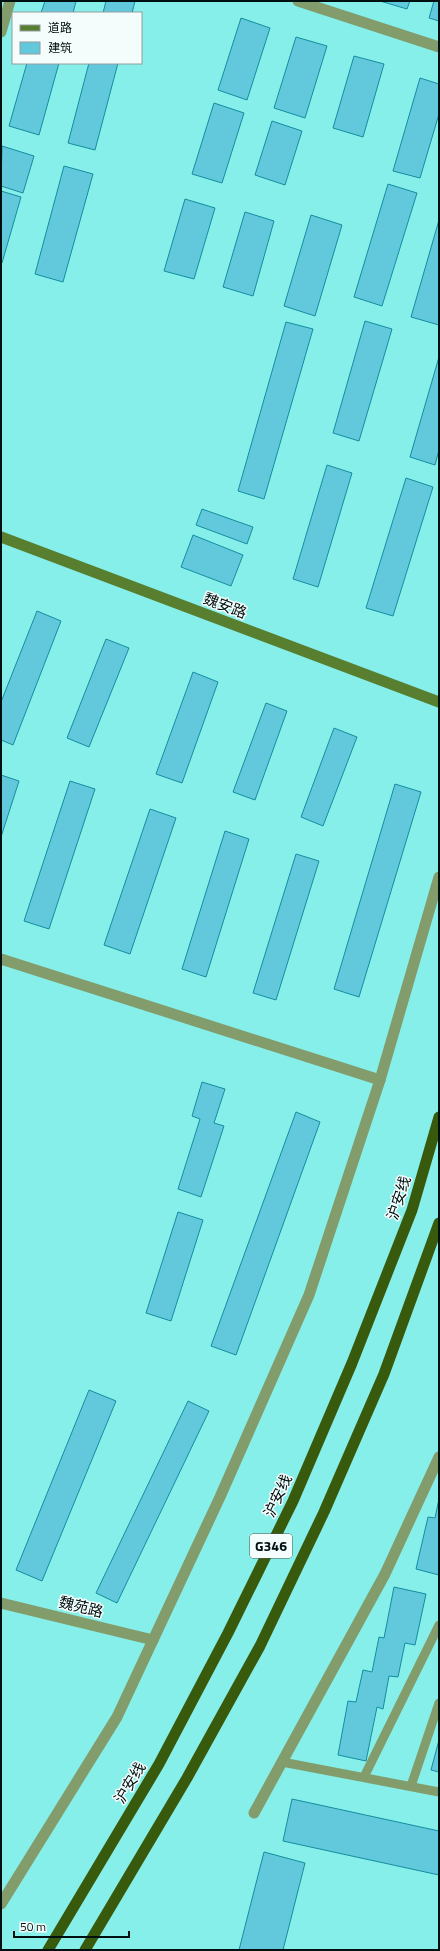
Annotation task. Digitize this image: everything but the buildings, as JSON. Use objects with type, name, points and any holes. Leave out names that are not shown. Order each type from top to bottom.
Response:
[{"type":"highway","name":"沪安线","points":[[48,1950],[159,1764],[228,1633],[293,1501],[352,1363],[412,1210],[439,1116]]},
{"type":"highway","name":"G346","points":[[85,1950],[187,1778],[260,1646],[324,1512],[384,1374],[439,1223]]},
{"type":"main road","name":"魏安路","points":[[1,537],[439,702]]},
{"type":"street","points":[[1,32],[10,1]]},
{"type":"street","points":[[298,1],[439,47]]},
{"type":"street","points":[[1,1904],[117,1718],[220,1497],[309,1295],[380,1080],[439,877]]},
{"type":"street","points":[[1,959],[380,1080]]},
{"type":"street","points":[[254,1813],[385,1574],[439,1457]]},
{"type":"street","name":"魏苑路","points":[[1,1603],[153,1640]]},
{"type":"lane","points":[[364,1777],[439,1625]]},
{"type":"lane","points":[[411,1786],[439,1703]]},
{"type":"lane","points":[[282,1762],[439,1792]]}]
